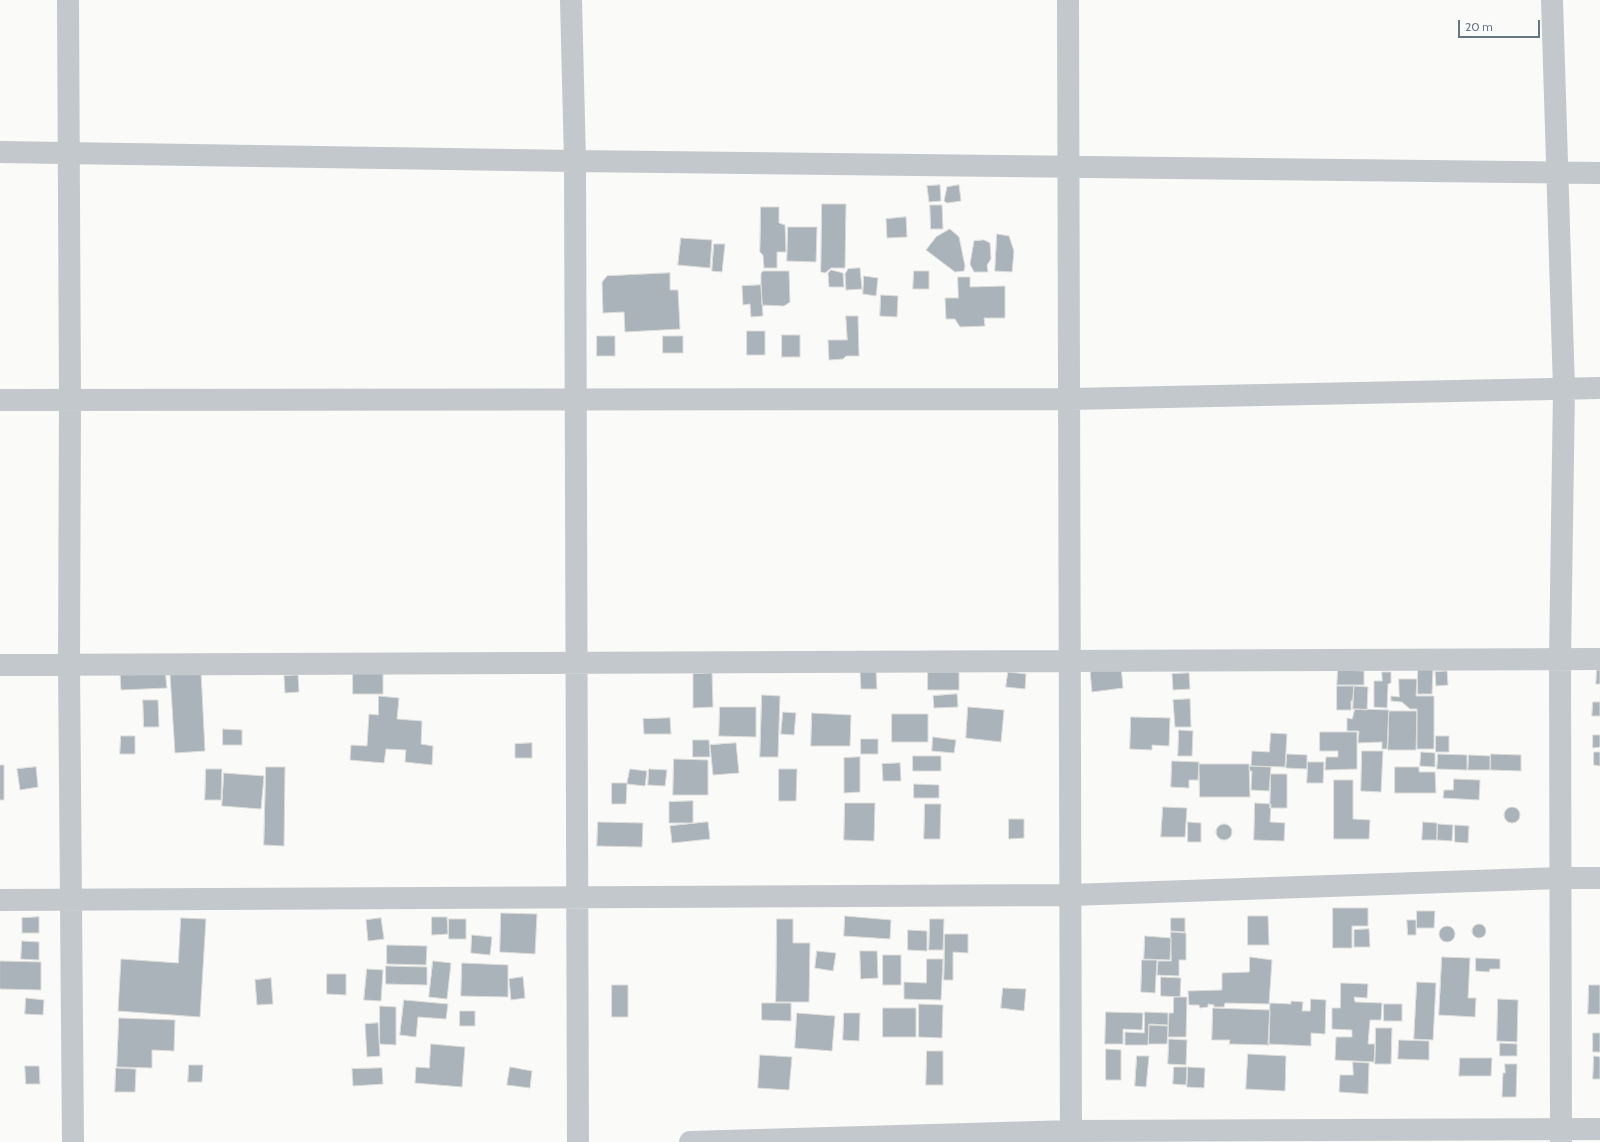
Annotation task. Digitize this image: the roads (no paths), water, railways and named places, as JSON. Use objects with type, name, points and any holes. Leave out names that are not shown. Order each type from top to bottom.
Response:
[{"type":"street","points":[[68,0],[70,152],[69,665],[73,1142]]},
{"type":"street","points":[[571,0],[575,161],[578,1142]]},
{"type":"street","points":[[1068,0],[1070,167],[1071,1136]]},
{"type":"street","points":[[1552,0],[1564,389],[1560,659],[1561,1136]]},
{"type":"street","points":[[0,152],[575,161],[1600,173]]},
{"type":"street","points":[[0,400],[1070,399],[1600,388]]},
{"type":"street","points":[[0,665],[1600,659]]},
{"type":"street","points":[[0,900],[577,896],[1071,895],[1560,878],[1600,878]]},
{"type":"street","points":[[690,1142],[1071,1136],[1561,1136],[1600,1129]]}]
